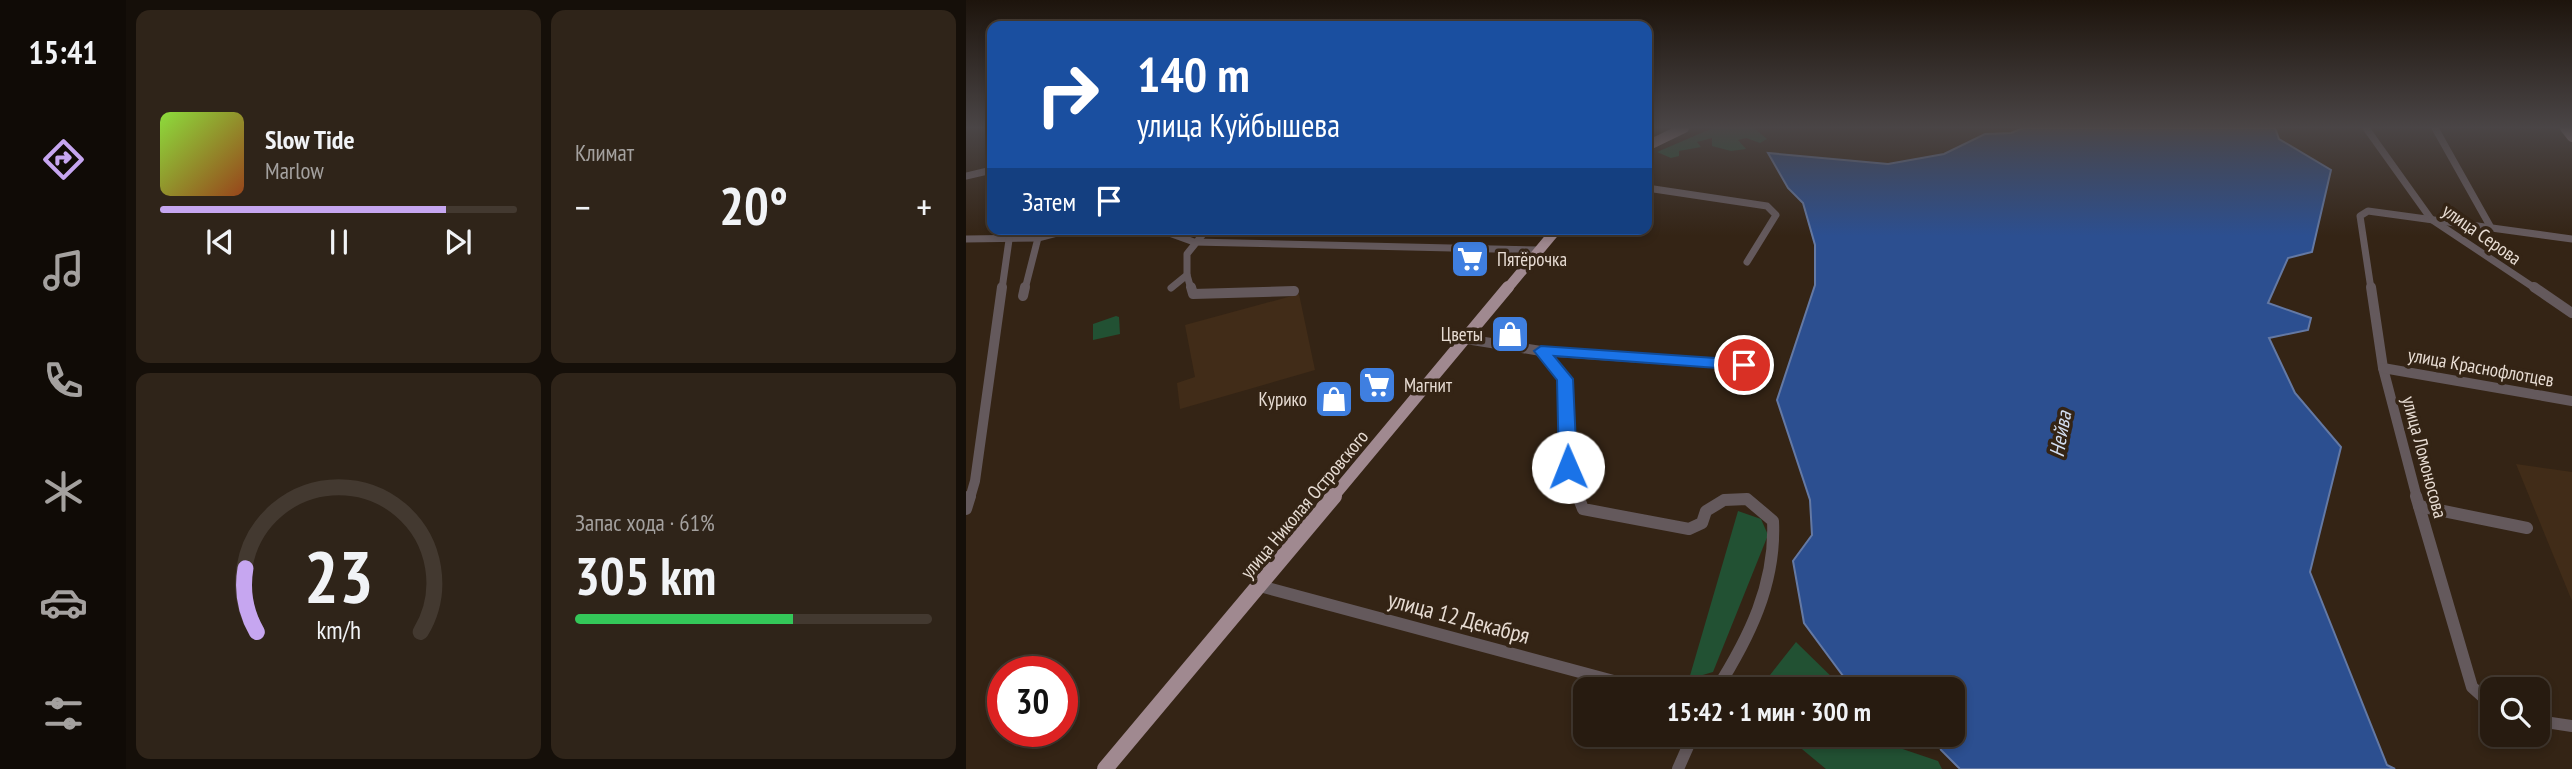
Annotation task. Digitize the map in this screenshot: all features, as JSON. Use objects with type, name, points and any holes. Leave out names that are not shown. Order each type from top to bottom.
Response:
[{"type":"main road","name":"улица Николая Островского","points":[[1105,769],[1552,235]]},
{"type":"street","name":"улица Серова","points":[[2392,164],[2431,219],[2572,313]]},
{"type":"street","points":[[2455,164],[2490,226]]},
{"type":"street","points":[[966,176],[987,171]]},
{"type":"street","points":[[1652,189],[1767,206],[1776,215],[1759,247],[1747,262]]},
{"type":"street","name":"улица Ломоносова","points":[[2431,219],[2368,211],[2360,216],[2383,368],[2419,506],[2472,687],[2480,694]]},
{"type":"street","points":[[2431,219],[2572,239]]},
{"type":"street","points":[[966,239],[1009,240],[1030,235]]},
{"type":"street","points":[[1023,296],[1034,235]]},
{"type":"street","points":[[1173,235],[1194,243],[1540,250]]},
{"type":"street","points":[[1202,235],[1187,254],[1187,275],[1193,294],[1294,291]]},
{"type":"street","points":[[966,509],[975,481],[1009,240]]},
{"type":"street","points":[[1171,288],[1187,275]]},
{"type":"street","points":[[1466,339],[1541,351],[1744,365]]},
{"type":"street","points":[[1541,351],[1565,379],[1568,467],[1583,509],[1689,529],[1702,523],[1706,511],[1724,500],[1747,499],[1773,521],[1775,540],[1763,595],[1725,677]]},
{"type":"street","name":"улица Краснофлотцев","points":[[2383,368],[2572,401]]},
{"type":"street","points":[[2419,506],[2527,527]]},
{"type":"street","name":"улица 12 Декабря","points":[[1260,586],[1599,677]]},
{"type":"street","points":[[2550,723],[2572,726]]},
{"type":"street","points":[[1678,769],[1688,747]]},
{"type":"shaded area","points":[[1299,294],[1315,370],[1180,409],[1177,383],[1195,377],[1185,325]]},
{"type":"shaded area","points":[[2516,464],[2572,472],[2572,601]]},
{"type":"green space","points":[[1119,317],[1120,334],[1093,340],[1093,324]]},
{"type":"green space","points":[[1738,511],[1761,519],[1768,535],[1713,672],[1690,677]]},
{"type":"green space","points":[[1796,642],[1832,677],[1769,677]]},
{"type":"green space","points":[[1799,747],[1897,747],[1938,761],[1942,769],[1826,769]]},
{"type":"water","name":"Нейва","points":[[1774,164],[2321,164],[2331,170],[2312,252],[2288,258],[2268,303],[2311,318],[2308,330],[2269,338],[2295,393],[2341,447],[2310,572],[2387,765],[2395,769],[1960,769],[1940,747],[1965,747],[1965,677],[1844,677],[1804,623],[1793,561],[1812,535],[1810,500],[1777,400],[1815,285],[1815,245],[1803,203],[1788,188]]},
{"type":"place","name":"Пятёрочка","points":[[1470,259]]},
{"type":"place","name":"Цветы","points":[[1510,334]]},
{"type":"place","name":"Магнит","points":[[1377,385]]},
{"type":"place","name":"Курико","points":[[1334,399]]},
{"type":"route","points":[[1568,467],[1565,379],[1541,351],[1744,365]]}]
